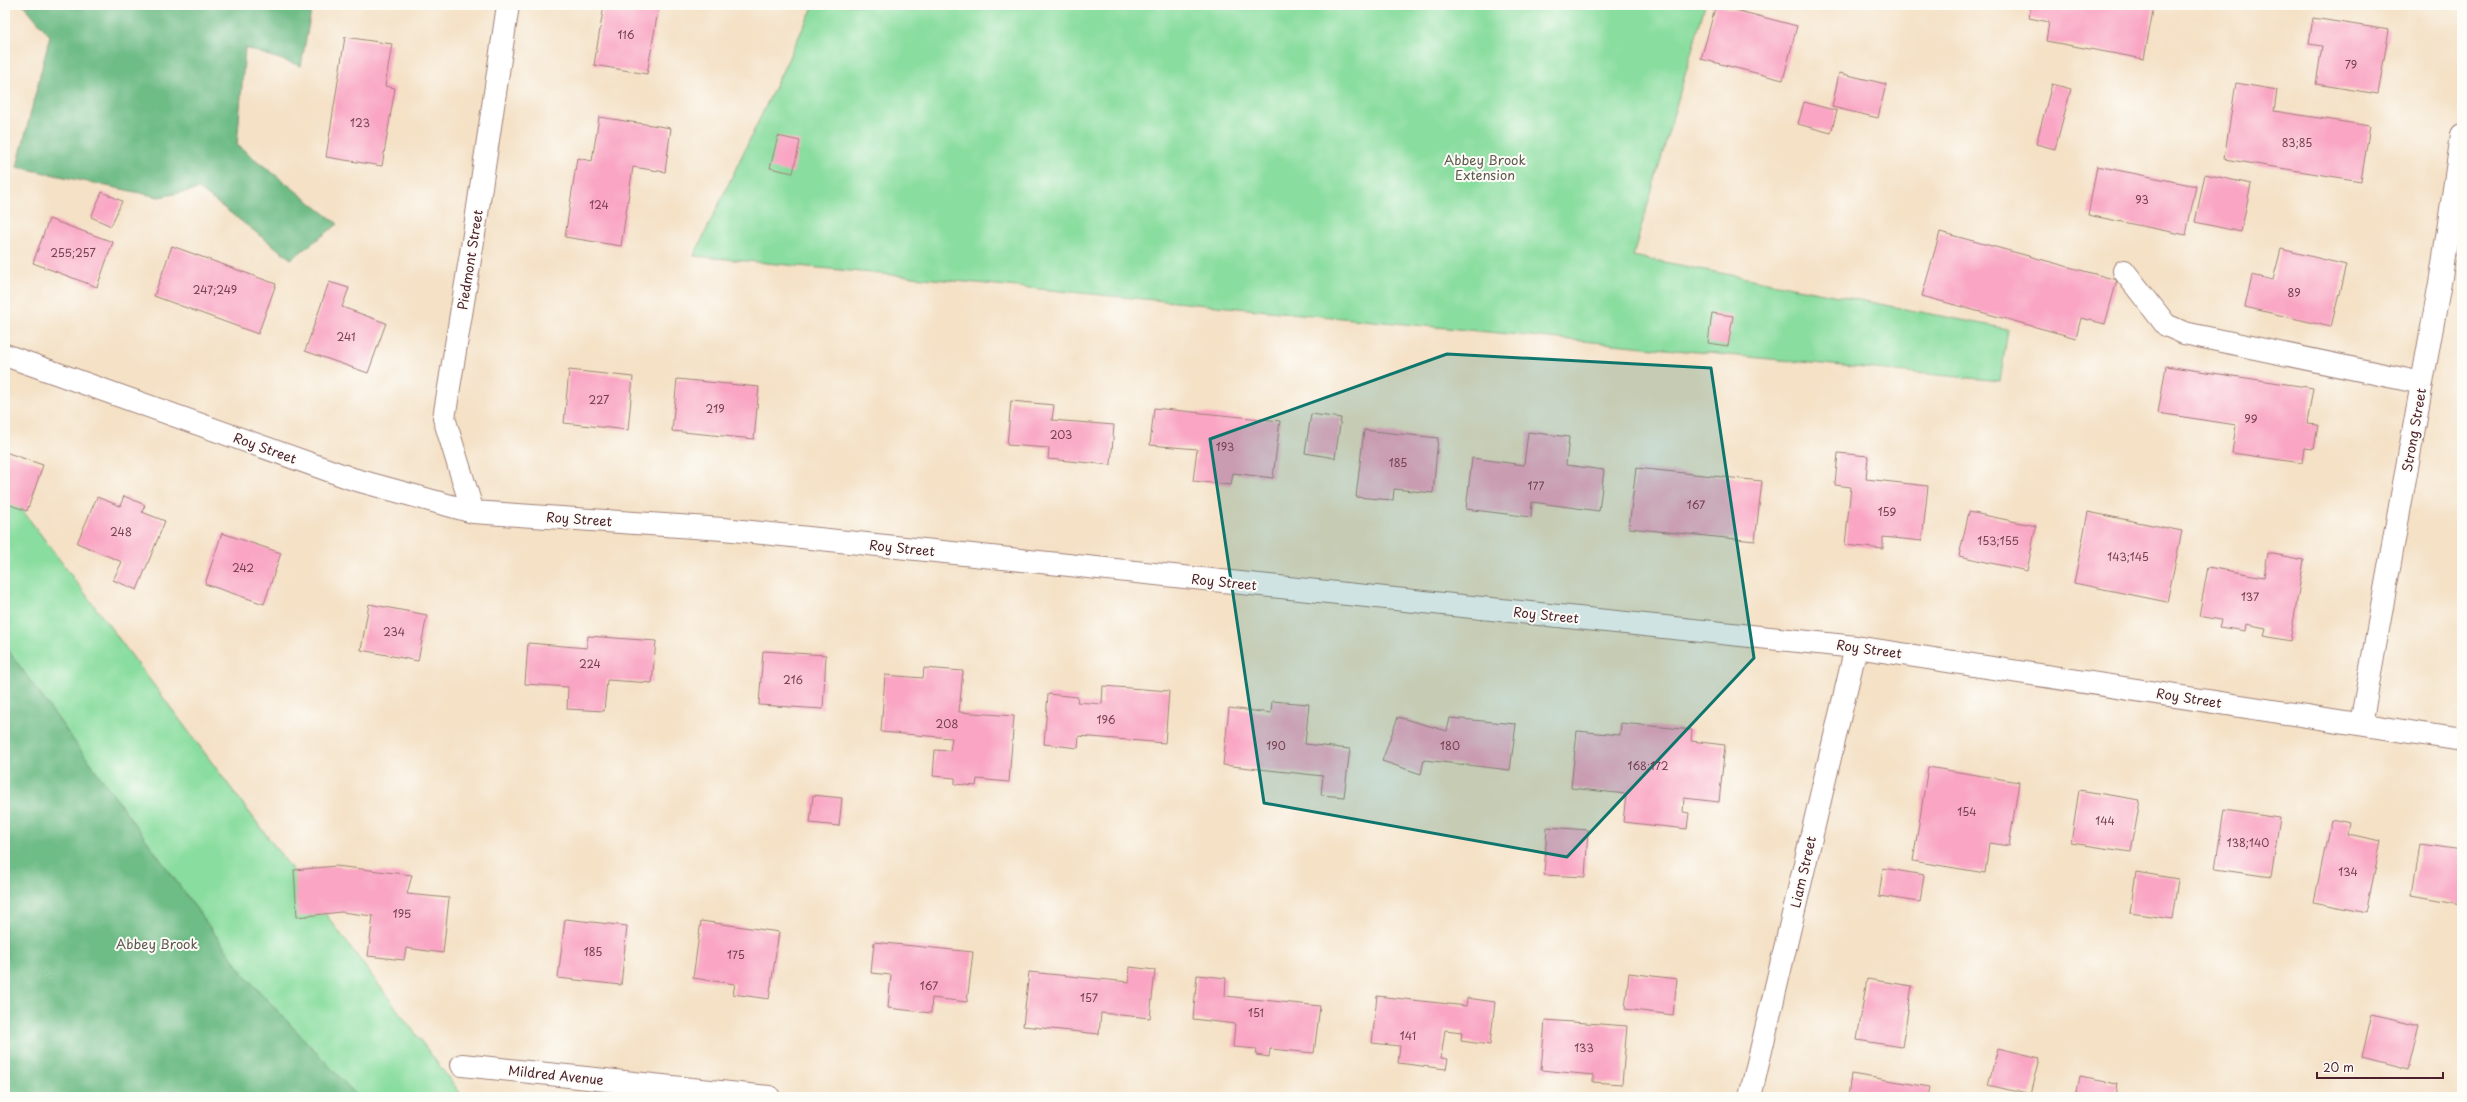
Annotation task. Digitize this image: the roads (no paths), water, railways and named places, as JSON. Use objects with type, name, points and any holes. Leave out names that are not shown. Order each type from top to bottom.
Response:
[{"type":"street","name":"Piedmont Street","points":[[473,512],[444,418],[473,241],[508,5]]},
{"type":"street","name":"Strong Street","points":[[2361,724],[2422,383],[2462,135]]},
{"type":"street","points":[[2124,271],[2166,325],[2184,333],[2422,383]]},
{"type":"street","name":"Roy Street","points":[[5,355],[353,479],[473,512],[723,529],[1856,647],[2462,740]]},
{"type":"street","name":"Liam Street","points":[[1750,1097],[1856,647]]},
{"type":"street","name":"Mildred Avenue","points":[[462,1065],[769,1097]]},
{"type":"park label","name":"Abbey Brook Extension","points":[[1485,168]]},
{"type":"park label","name":"Abbey Brook","points":[[157,944]]}]
